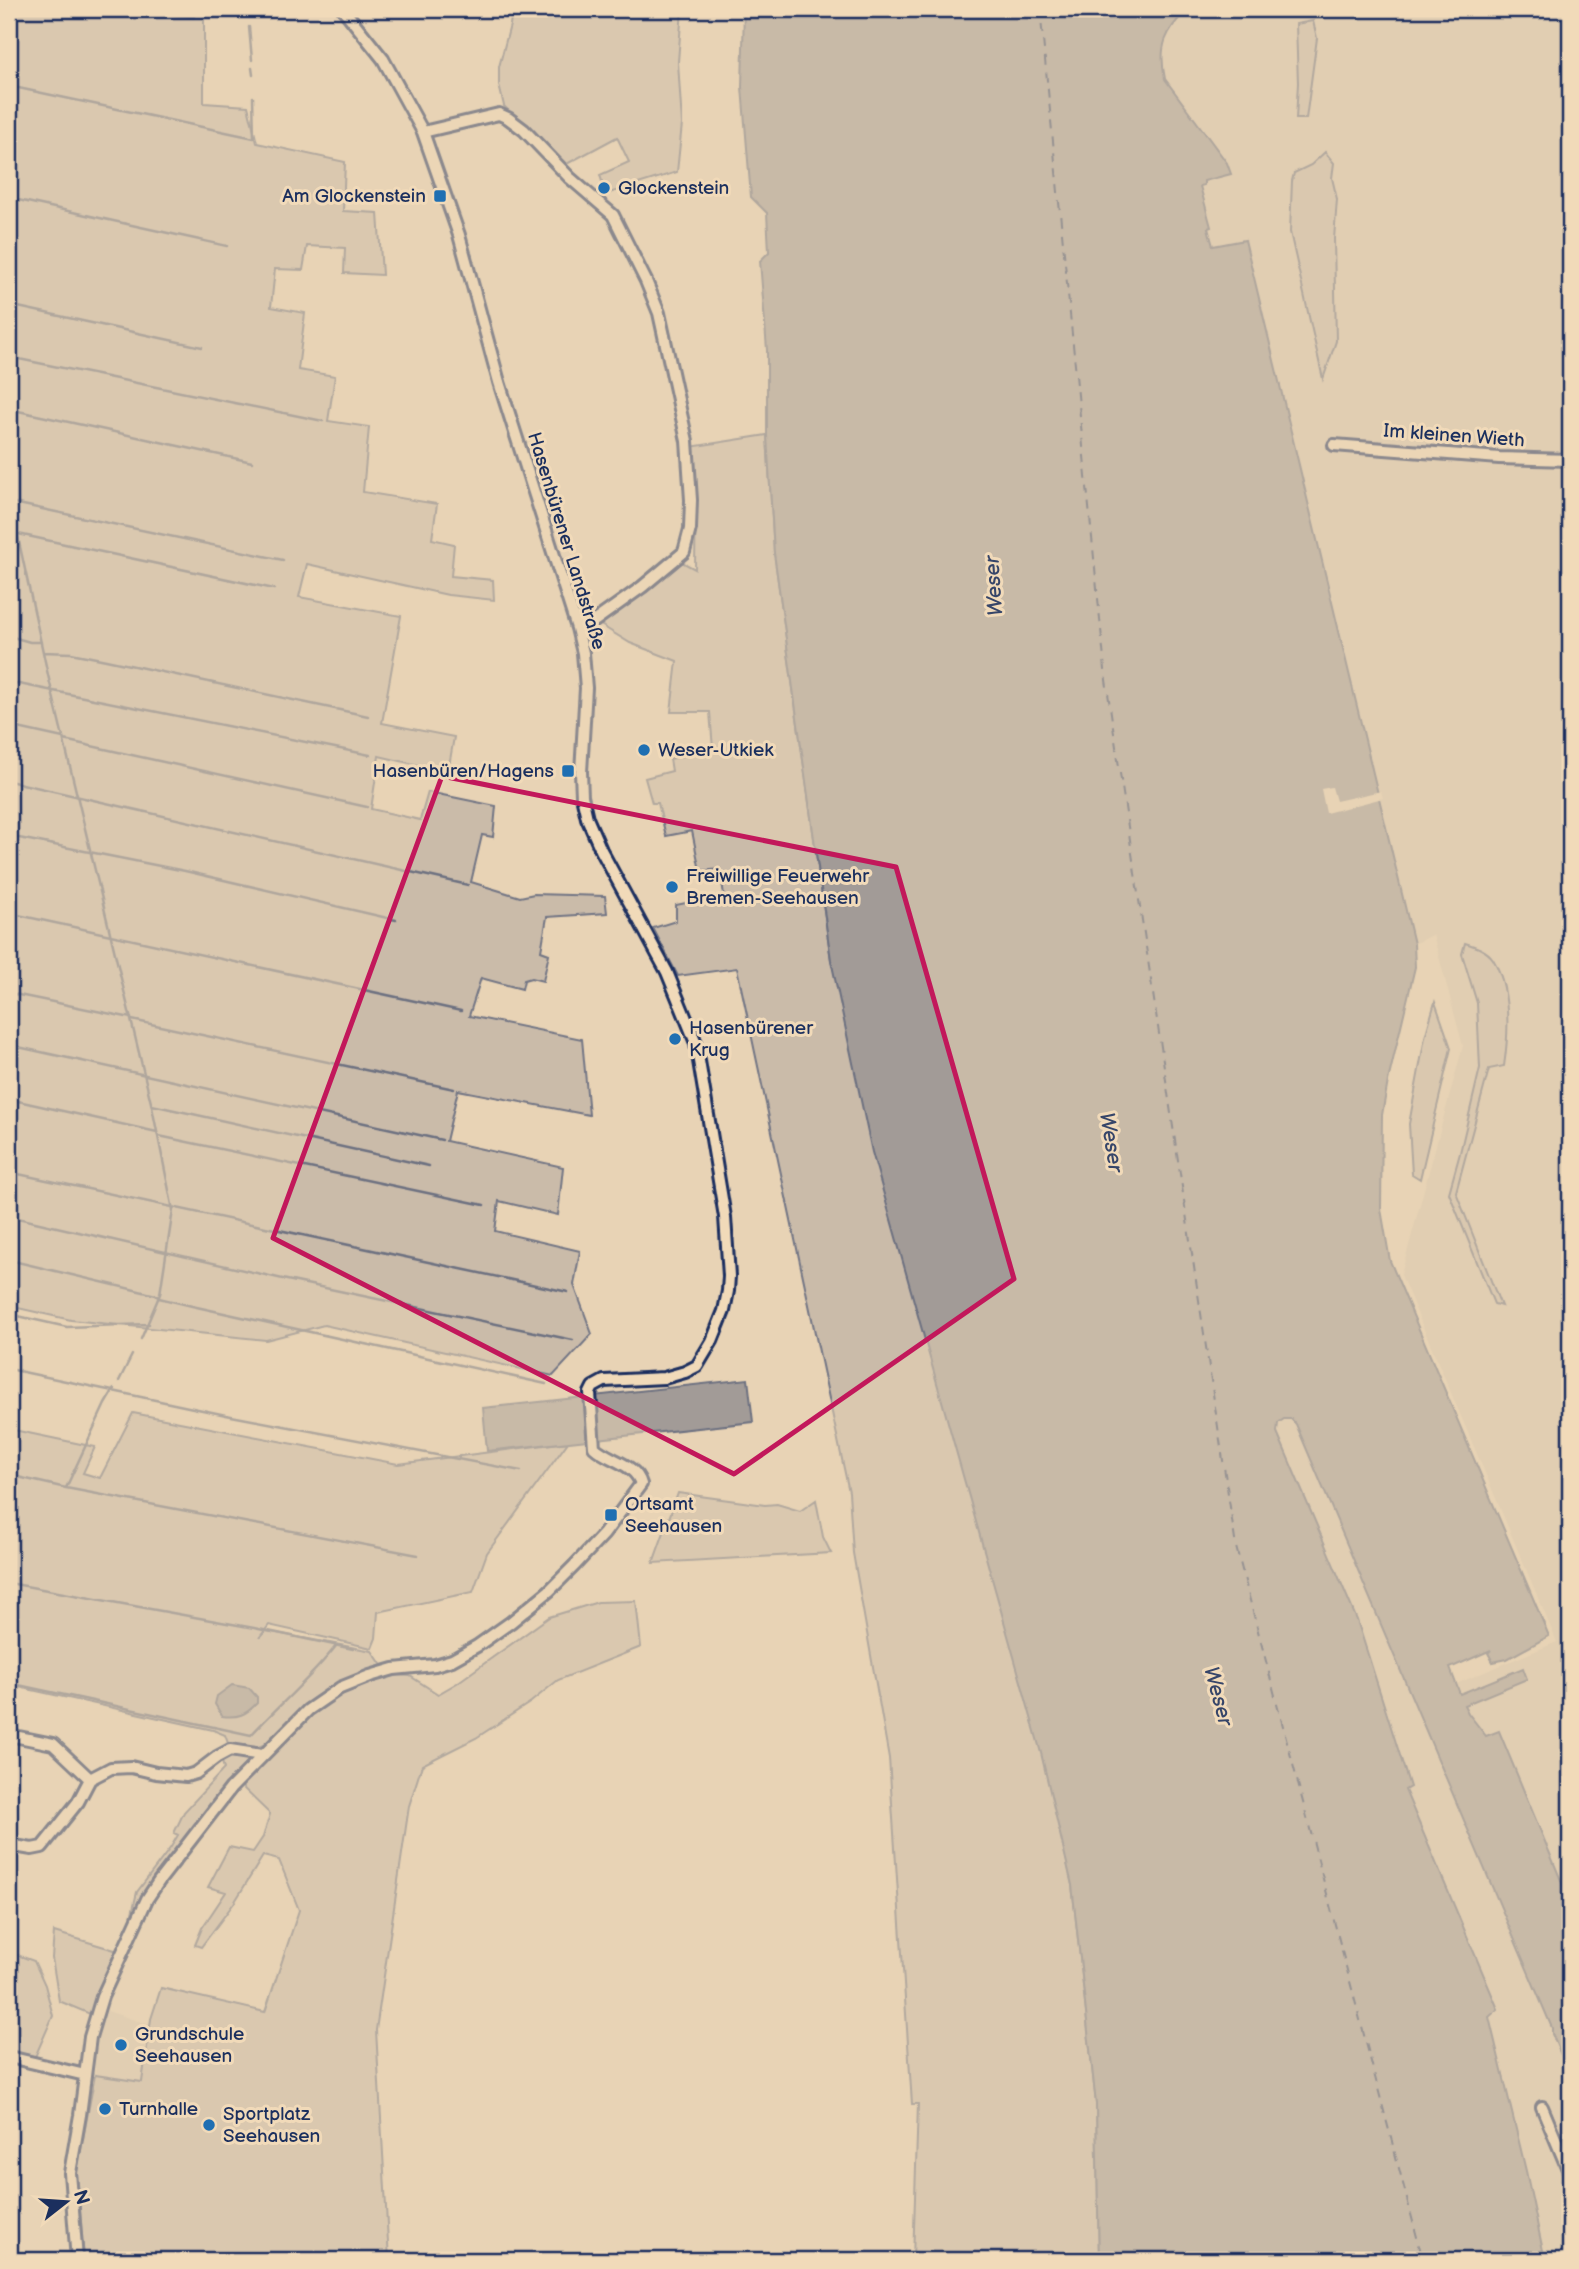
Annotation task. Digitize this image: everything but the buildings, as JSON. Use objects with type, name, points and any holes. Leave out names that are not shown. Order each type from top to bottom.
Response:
[{"type":"street","name":"Hasenbürener Landstraße","points":[[77,2260],[70,2173],[90,2037],[102,1997],[159,1881],[231,1788],[308,1710],[340,1688],[370,1676],[394,1669],[416,1669],[452,1660],[477,1646],[549,1591],[604,1534],[641,1484],[639,1476],[631,1469],[594,1447],[590,1393],[593,1387],[604,1381],[664,1378],[697,1366],[712,1341],[724,1311],[729,1276],[725,1217],[696,1043],[667,972],[601,850],[585,807],[581,772],[586,688],[583,653],[499,382],[459,235],[423,132],[383,60],[343,9]]},
{"type":"street","points":[[423,132],[499,114],[524,130],[570,178],[612,215],[646,281],[659,313],[687,441],[691,500],[688,541],[684,552],[642,587],[593,622],[577,628]]},
{"type":"street","name":"Im kleinen Wieth","points":[[1334,445],[1499,458],[1570,460]]},
{"type":"street","points":[[9,1735],[53,1744],[90,1779]]},
{"type":"street","points":[[9,1845],[32,1849],[42,1847],[78,1802],[90,1779],[111,1768],[123,1766],[186,1776],[196,1773],[230,1750],[262,1755]]},
{"type":"street","points":[[9,2057],[85,2074]]},
{"type":"street","points":[[1542,2106],[1570,2174]]},
{"type":"highlighted area","points":[[442,776],[896,867],[1014,1279],[734,1474],[273,1238]]},
{"type":"shaded area","points":[[9,9],[249,9],[204,11],[204,103],[248,106],[257,143],[345,162],[343,211],[378,213],[382,275],[344,273],[345,248],[307,246],[303,270],[275,269],[271,307],[305,313],[298,370],[335,376],[328,421],[369,427],[363,492],[437,504],[432,539],[454,544],[451,576],[493,580],[494,600],[448,595],[307,564],[299,597],[401,616],[382,723],[454,737],[448,772],[379,756],[371,809],[420,820],[428,792],[496,806],[493,837],[482,835],[471,882],[520,897],[534,894],[605,896],[607,913],[547,917],[541,951],[549,954],[543,981],[531,978],[524,980],[522,989],[481,978],[469,1016],[582,1039],[589,1115],[458,1090],[446,1141],[563,1167],[558,1215],[499,1201],[495,1231],[580,1251],[574,1285],[592,1334],[553,1376],[324,1325],[266,1340],[71,1320],[9,1306]]},
{"type":"shaded area","points":[[512,9],[682,9],[678,62],[682,124],[677,172],[606,194],[600,175],[629,162],[617,137],[563,166],[504,106],[499,85],[499,67]]},
{"type":"shaded area","points":[[1188,9],[1570,9],[1570,1902],[1499,1731],[1486,1736],[1468,1713],[1456,1684],[1557,1642],[1401,1275],[1463,1046],[1433,934],[1414,944],[1245,240],[1213,246],[1208,228],[1210,226],[1200,186],[1227,163],[1165,80],[1161,50],[1166,37]]},
{"type":"shaded area","points":[[1313,21],[1317,38],[1306,119],[1296,119],[1296,24]]},
{"type":"shaded area","points":[[1325,152],[1334,163],[1332,178],[1337,199],[1334,239],[1336,341],[1323,379],[1290,232],[1294,173],[1311,165]]},
{"type":"shaded area","points":[[767,435],[774,553],[831,960],[1043,1751],[1072,1885],[1096,2104],[1099,2260],[913,2260],[918,2104],[912,2104],[889,1758],[853,1553],[849,1492],[737,968],[678,976],[653,928],[676,921],[676,905],[724,895],[720,869],[700,871],[692,831],[666,836],[658,803],[652,803],[645,778],[672,771],[670,759],[713,749],[710,712],[671,712],[677,661],[630,643],[599,624],[682,562],[695,569],[696,486],[690,447]]},
{"type":"shaded area","points":[[1465,943],[1484,951],[1493,959],[1506,997],[1507,1039],[1504,1066],[1489,1069],[1456,1192],[1501,1306],[1494,1304],[1449,1193],[1480,1068],[1477,1003],[1462,954]]},
{"type":"shaded area","points":[[1435,1002],[1451,1048],[1420,1179],[1412,1174],[1409,1124],[1425,1037]]},
{"type":"shaded area","points":[[133,1413],[398,1464],[568,1442],[487,1553],[473,1592],[378,1612],[376,1638],[372,1648],[269,1625],[259,1638],[266,1631],[372,1651],[383,1667],[323,1692],[290,1719],[266,1744],[258,1747],[229,1746],[225,1735],[213,1730],[9,1685],[9,1429],[95,1447],[83,1473],[100,1478]]},
{"type":"shaded area","points":[[1291,1419],[1296,1424],[1570,2076],[1570,2260],[1545,2260],[1488,2017],[1498,2009],[1405,1790],[1410,1786],[1357,1620],[1277,1432],[1278,1423]]},
{"type":"shaded area","points":[[678,1493],[765,1505],[777,1504],[800,1511],[816,1500],[823,1537],[831,1553],[653,1563]]},
{"type":"shaded area","points":[[636,1601],[641,1647],[558,1680],[531,1702],[476,1738],[422,1765],[409,1806],[376,2030],[389,2260],[84,2260],[77,2171],[95,2075],[142,2082],[151,2019],[161,1988],[265,2012],[299,1910],[279,1860],[263,1856],[234,1903],[201,1947],[195,1945],[202,1928],[226,1892],[208,1887],[229,1847],[253,1852],[263,1837],[270,1814],[240,1785],[321,1705],[370,1680],[394,1675],[410,1676],[438,1694],[549,1617],[598,1602]]},
{"type":"shaded area","points":[[241,1753],[248,1760],[247,1766],[235,1779],[131,1930],[129,1926],[137,1892],[171,1847],[178,1835],[174,1833],[184,1812],[224,1769],[221,1758]]},
{"type":"shaded area","points":[[54,1932],[118,1951],[90,2014],[59,2001],[52,1958]]},
{"type":"shaded area","points":[[9,1952],[34,1961],[45,1985],[53,2016],[35,2057],[9,2053]]},
{"type":"shaded area","name":"Grundschule Seehausen","points":[[104,2010],[150,2025],[142,2083],[95,2075],[95,2039]]},
{"type":"water","name":"Weser","points":[[744,9],[1188,9],[1165,40],[1162,58],[1165,79],[1227,163],[1231,174],[1204,181],[1204,185],[1200,186],[1211,227],[1208,228],[1213,246],[1245,240],[1414,944],[1415,967],[1382,1115],[1381,1209],[1390,1261],[1549,1636],[1507,1659],[1493,1662],[1488,1653],[1491,1650],[1450,1668],[1460,1694],[1523,1668],[1527,1679],[1464,1705],[1486,1736],[1499,1731],[1570,1902],[1570,2076],[1296,1424],[1291,1419],[1284,1419],[1278,1423],[1277,1432],[1357,1620],[1410,1787],[1405,1790],[1498,2009],[1489,2017],[1545,2260],[1099,2260],[1096,2104],[1072,1885],[1041,1753],[872,1152],[831,960],[774,553],[767,435],[767,350],[760,261],[769,252],[767,213],[751,197],[742,87]]},
{"type":"water","points":[[748,1379],[753,1422],[487,1451],[483,1408]]},
{"type":"water","points":[[232,1685],[249,1688],[257,1697],[257,1703],[241,1715],[222,1716],[215,1704],[217,1696]]},
{"type":"pier","points":[[1332,787],[1336,801],[1381,791],[1383,798],[1326,813],[1321,789]]},
{"type":"waterway","points":[[145,9],[194,17]]},
{"type":"waterway","points":[[249,27],[252,60]]},
{"type":"waterway","points":[[252,68],[253,75]]},
{"type":"waterway","points":[[9,86],[254,138],[253,97]]},
{"type":"waterway","points":[[9,198],[227,246]]},
{"type":"waterway","points":[[9,305],[202,347]]},
{"type":"waterway","points":[[9,357],[323,421]]},
{"type":"waterway","points":[[9,409],[252,462]]},
{"type":"waterway","points":[[9,496],[48,675],[152,1107],[173,1210],[160,1294],[141,1339]]},
{"type":"waterway","points":[[9,502],[283,560]]},
{"type":"waterway","points":[[9,532],[274,589]]},
{"type":"waterway","points":[[9,636],[41,642]]},
{"type":"waterway","points":[[43,652],[71,653],[368,716]]},
{"type":"waterway","points":[[9,682],[370,755]]},
{"type":"waterway","points":[[9,726],[63,738]]},
{"type":"waterway","points":[[64,740],[367,807]]},
{"type":"waterway","points":[[9,781],[468,885]]},
{"type":"waterway","points":[[9,836],[185,871],[396,920]]},
{"type":"waterway","points":[[9,913],[461,1011]]},
{"type":"waterway","points":[[9,993],[131,1018]]},
{"type":"waterway","points":[[132,1020],[454,1089]]},
{"type":"waterway","points":[[9,1045],[442,1140]]},
{"type":"waterway","points":[[9,1099],[157,1132]]},
{"type":"waterway","points":[[152,1105],[429,1166]]},
{"type":"waterway","points":[[159,1136],[484,1205]]},
{"type":"waterway","points":[[9,1172],[568,1292]]},
{"type":"waterway","points":[[9,1216],[287,1280],[573,1340]]},
{"type":"waterway","points":[[9,1260],[192,1306],[546,1384]]},
{"type":"waterway","points":[[9,1314],[67,1327],[149,1324]]},
{"type":"waterway","points":[[119,1381],[132,1355]]},
{"type":"waterway","points":[[9,1369],[226,1415],[521,1471]]},
{"type":"waterway","points":[[9,1475],[66,1488],[114,1389]]},
{"type":"waterway","points":[[66,1488],[418,1555]]},
{"type":"waterway","points":[[9,1583],[353,1649]]},
{"type":"waterway","points":[[9,1683],[251,1735],[336,1646]]},
{"type":"ferry route","points":[[1040,9],[1106,680],[1236,1547],[1423,2260]]},
{"type":"place","name":"Glockenstein","points":[[604,188]]},
{"type":"place","name":"Am Glockenstein","points":[[440,196]]},
{"type":"place","name":"Weser-Utkiek","points":[[644,750]]},
{"type":"place","name":"Hasenbüren/Hagens","points":[[568,771]]},
{"type":"place","name":"Freiwillige Feuerwehr Bremen-Seehausen","points":[[672,887]]},
{"type":"place","name":"Hasenbürener Krug","points":[[675,1039]]},
{"type":"place","name":"Ortsamt Seehausen","points":[[611,1515]]},
{"type":"place","name":"Grundschule Seehausen","points":[[121,2045]]},
{"type":"place","name":"Turnhalle","points":[[105,2109]]},
{"type":"place","name":"Sportplatz Seehausen","points":[[209,2125]]}]
